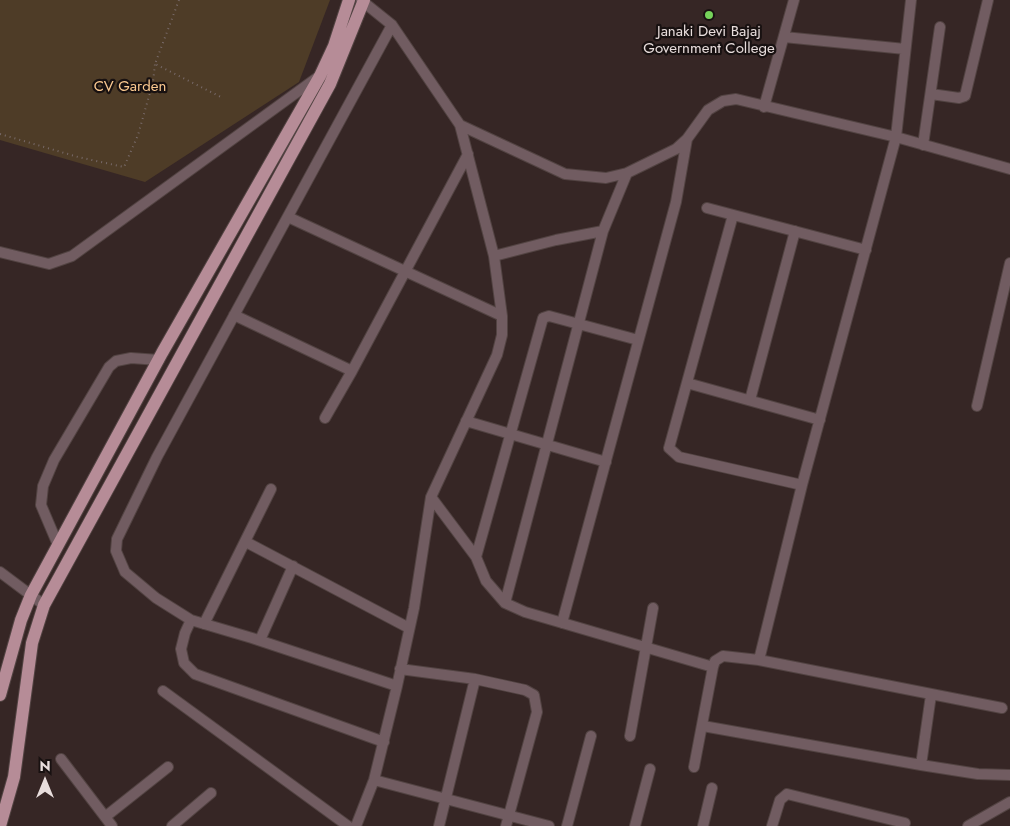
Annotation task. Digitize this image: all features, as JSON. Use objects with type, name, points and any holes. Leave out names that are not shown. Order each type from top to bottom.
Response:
[{"type":"main road","points":[[0,695],[21,620],[31,595],[159,360],[320,76],[334,46],[349,0]]},
{"type":"main road","points":[[0,826],[14,777],[32,643],[44,605],[330,84],[363,0]]},
{"type":"street","points":[[356,826],[374,780],[397,686],[409,628],[431,497],[496,355],[502,335],[502,316],[494,256],[460,125],[392,25],[363,0]]},
{"type":"street","points":[[764,107],[794,0]]},
{"type":"street","points":[[759,660],[802,485],[896,137],[912,0]]},
{"type":"street","points":[[931,94],[959,98],[965,96],[988,0]]},
{"type":"street","points":[[392,25],[157,457],[117,539],[116,551],[125,572],[156,598],[191,620],[260,640],[397,686]]},
{"type":"street","points":[[923,146],[940,27]]},
{"type":"street","points":[[784,37],[905,49]]},
{"type":"street","points":[[0,252],[49,264],[72,256],[320,76]]},
{"type":"street","points":[[460,125],[565,174],[606,178],[626,173],[676,149],[688,139],[708,110],[723,101],[736,99],[896,137],[1010,169]]},
{"type":"street","points":[[562,623],[676,202],[688,139]]},
{"type":"street","points":[[325,418],[468,154]]},
{"type":"street","points":[[505,603],[603,231],[626,173]]},
{"type":"street","points":[[707,208],[866,250]]},
{"type":"street","points":[[733,215],[670,438],[669,448],[680,457],[802,485]]},
{"type":"street","points":[[288,217],[502,316]]},
{"type":"street","points":[[494,256],[556,240],[603,231]]},
{"type":"street","points":[[750,400],[795,231]]},
{"type":"street","points":[[977,406],[1010,263]]},
{"type":"street","points":[[234,316],[352,371]]},
{"type":"street","points":[[476,557],[540,322],[543,318],[549,316],[638,340]]},
{"type":"street","points":[[58,545],[41,505],[43,486],[54,460],[109,367],[116,361],[131,358],[159,360]]},
{"type":"street","points":[[687,382],[820,420]]},
{"type":"street","points":[[466,422],[606,462]]},
{"type":"street","points":[[204,624],[271,490]]},
{"type":"street","points":[[431,497],[476,557],[486,581],[505,603],[525,612],[713,667]]},
{"type":"street","points":[[246,542],[409,628]]},
{"type":"street","points":[[260,640],[293,566]]},
{"type":"street","points":[[0,572],[44,605]]},
{"type":"street","points":[[630,736],[653,608]]},
{"type":"street","points":[[191,620],[181,649],[184,664],[194,674],[220,685],[349,728],[384,742]]},
{"type":"street","points":[[694,767],[713,667],[715,661],[723,656],[759,660],[1002,708]]},
{"type":"street","points":[[400,669],[475,679],[525,690],[534,696],[537,712],[506,826]]},
{"type":"street","points":[[438,826],[475,679]]},
{"type":"street","points":[[163,691],[348,826]]},
{"type":"street","points":[[920,765],[931,695]]},
{"type":"street","points":[[703,726],[920,765],[978,774],[1010,775]]},
{"type":"street","points":[[567,826],[591,736]]},
{"type":"street","points":[[61,759],[108,822],[168,767]]},
{"type":"street","points":[[635,826],[650,770]]},
{"type":"street","points":[[374,780],[549,826]]},
{"type":"street","points":[[703,826],[712,788]]},
{"type":"street","points":[[172,826],[211,793]]},
{"type":"street","points":[[772,826],[780,800],[787,794],[905,823]]},
{"type":"street","points":[[968,826],[1010,802]]},
{"type":"path","points":[[0,134],[78,157],[124,167],[138,135],[154,82],[155,64],[179,0]]},
{"type":"path","points":[[155,64],[223,98]]},
{"type":"green space","name":"CV Garden","points":[[0,0],[330,0],[299,82],[145,182],[0,140]]},
{"type":"place","name":"Janaki Devi Bajaj Government College","points":[[709,15]]}]
